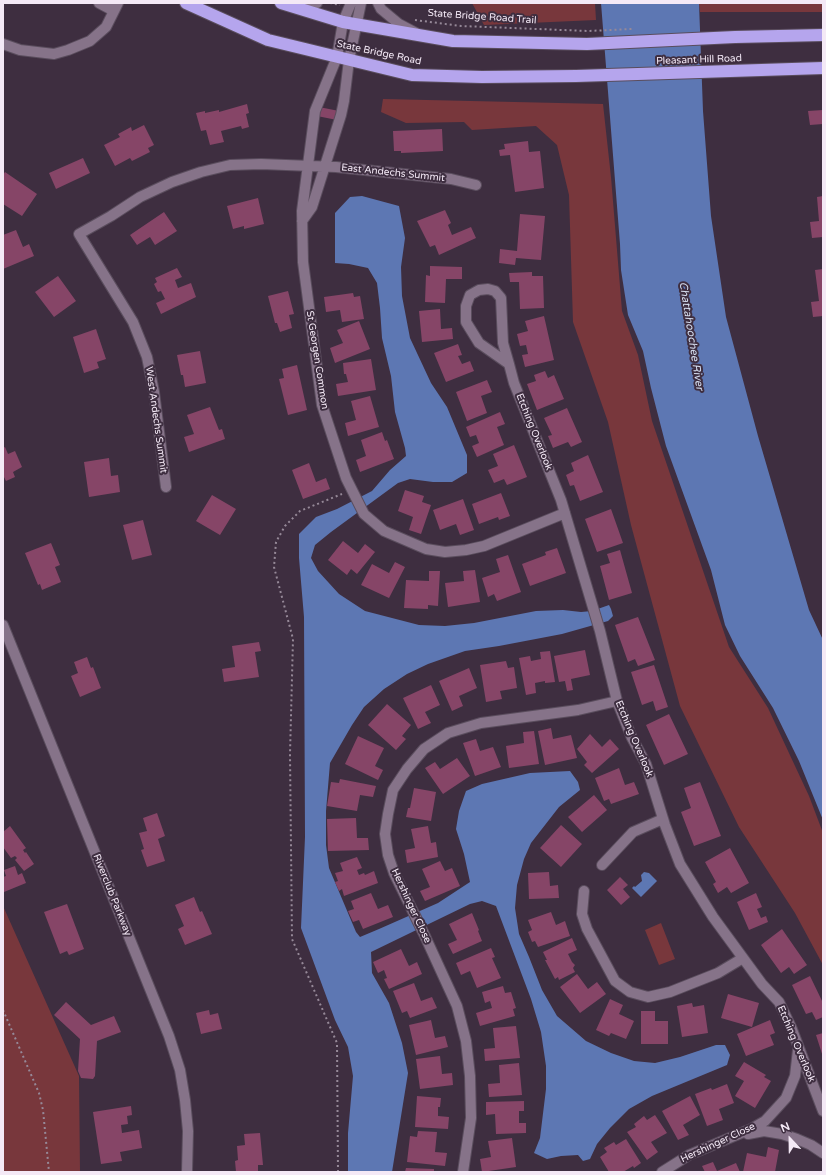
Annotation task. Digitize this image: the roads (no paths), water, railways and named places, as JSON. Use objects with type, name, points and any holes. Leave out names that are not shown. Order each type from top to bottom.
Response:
[{"type":"highway","name":"State Bridge Road","points":[[186,3],[268,40],[412,74],[482,77],[576,76]]},
{"type":"highway","points":[[281,3],[343,22],[453,41],[588,44],[734,37],[823,35]]},
{"type":"highway","name":"Pleasant Hill Road","points":[[576,76],[823,68]]},
{"type":"street","points":[[3,44],[20,50],[54,54],[90,41],[106,27],[116,7],[99,3]]},
{"type":"street","points":[[303,10],[317,3]]},
{"type":"street","points":[[302,221],[312,207],[335,134],[344,101],[349,60],[362,3]]},
{"type":"street","points":[[378,3],[381,9],[399,24],[421,36]]},
{"type":"street","name":"St Georgen Common","points":[[350,5],[343,22],[337,57],[315,111],[302,211],[303,262],[322,405],[346,478],[364,514],[384,531],[426,549],[446,552],[484,546],[565,513]]},
{"type":"street","name":"West Andechs Summit","points":[[166,487],[154,392],[147,357],[133,322],[79,234],[111,216],[140,196],[172,182],[201,172],[230,166],[261,164],[308,166]]},
{"type":"street","name":"East Andechs Summit","points":[[308,166],[336,167],[451,179],[476,185]]},
{"type":"street","name":"Etching Overlook","points":[[509,364],[479,343],[466,322],[466,306],[470,295],[479,290],[488,289],[496,291],[501,298],[503,343],[509,364],[524,410],[561,500],[592,601],[617,701],[632,738],[646,764],[663,819],[680,864],[713,917],[762,984],[779,1002],[791,1027],[823,1110]]},
{"type":"street","name":"Riverclub Parkway","points":[[3,625],[169,1036],[180,1070],[186,1100],[188,1131],[187,1172]]},
{"type":"street","name":"Hershinger Close","points":[[463,1172],[471,1118],[470,1076],[466,1041],[457,1006],[413,910],[394,873],[388,855],[385,834],[393,790],[407,769],[424,749],[448,733],[481,723],[578,710],[617,701]]},
{"type":"street","points":[[602,865],[633,832],[663,819]]},
{"type":"street","points":[[584,891],[582,914],[587,929],[615,981],[630,992],[648,997],[670,992],[718,973],[743,958]]},
{"type":"street","name":"Hershinger Close","points":[[662,1172],[689,1155],[752,1129],[765,1121],[786,1098],[795,1076],[799,1048]]},
{"type":"street","points":[[732,1137],[764,1131],[782,1134],[806,1143],[823,1154]]},
{"type":"water","name":"Chattahoochee River","points":[[601,3],[699,3],[703,111],[711,216],[726,317],[758,436],[809,610],[823,640],[823,820],[799,761],[773,708],[740,656],[725,625],[711,570],[666,446],[643,351],[628,315],[621,270]]},
{"type":"water","points":[[362,196],[399,206],[405,238],[401,267],[402,296],[410,338],[431,383],[447,407],[467,455],[467,473],[452,482],[433,482],[410,479],[398,483],[315,545],[311,558],[318,571],[339,594],[365,611],[419,625],[445,626],[474,623],[536,611],[592,611],[609,605],[613,616],[608,621],[562,634],[465,651],[428,664],[407,674],[384,689],[364,707],[330,763],[326,811],[326,845],[329,868],[356,932],[360,937],[438,903],[470,882],[464,854],[456,829],[459,811],[466,791],[482,784],[530,773],[570,771],[578,782],[580,790],[559,807],[531,843],[524,859],[517,885],[515,908],[519,934],[542,990],[557,1016],[586,1041],[611,1053],[634,1061],[655,1063],[680,1057],[716,1045],[725,1045],[730,1055],[727,1065],[652,1096],[629,1109],[610,1128],[597,1144],[590,1159],[583,1161],[578,1155],[547,1159],[534,1153],[540,1138],[546,1089],[546,1066],[541,1032],[531,999],[496,906],[482,901],[470,904],[371,952],[372,973],[389,1003],[402,1043],[408,1073],[392,1172],[348,1172],[348,1133],[353,1076],[348,1047],[335,1020],[301,928],[305,837],[304,617],[299,558],[299,534],[316,517],[337,509],[372,491],[390,470],[406,456],[395,412],[391,376],[382,338],[377,283],[368,268],[335,263],[335,213],[350,197]]},
{"type":"water","points":[[644,872],[649,873],[657,881],[641,897],[632,888],[642,881],[641,875]]}]
